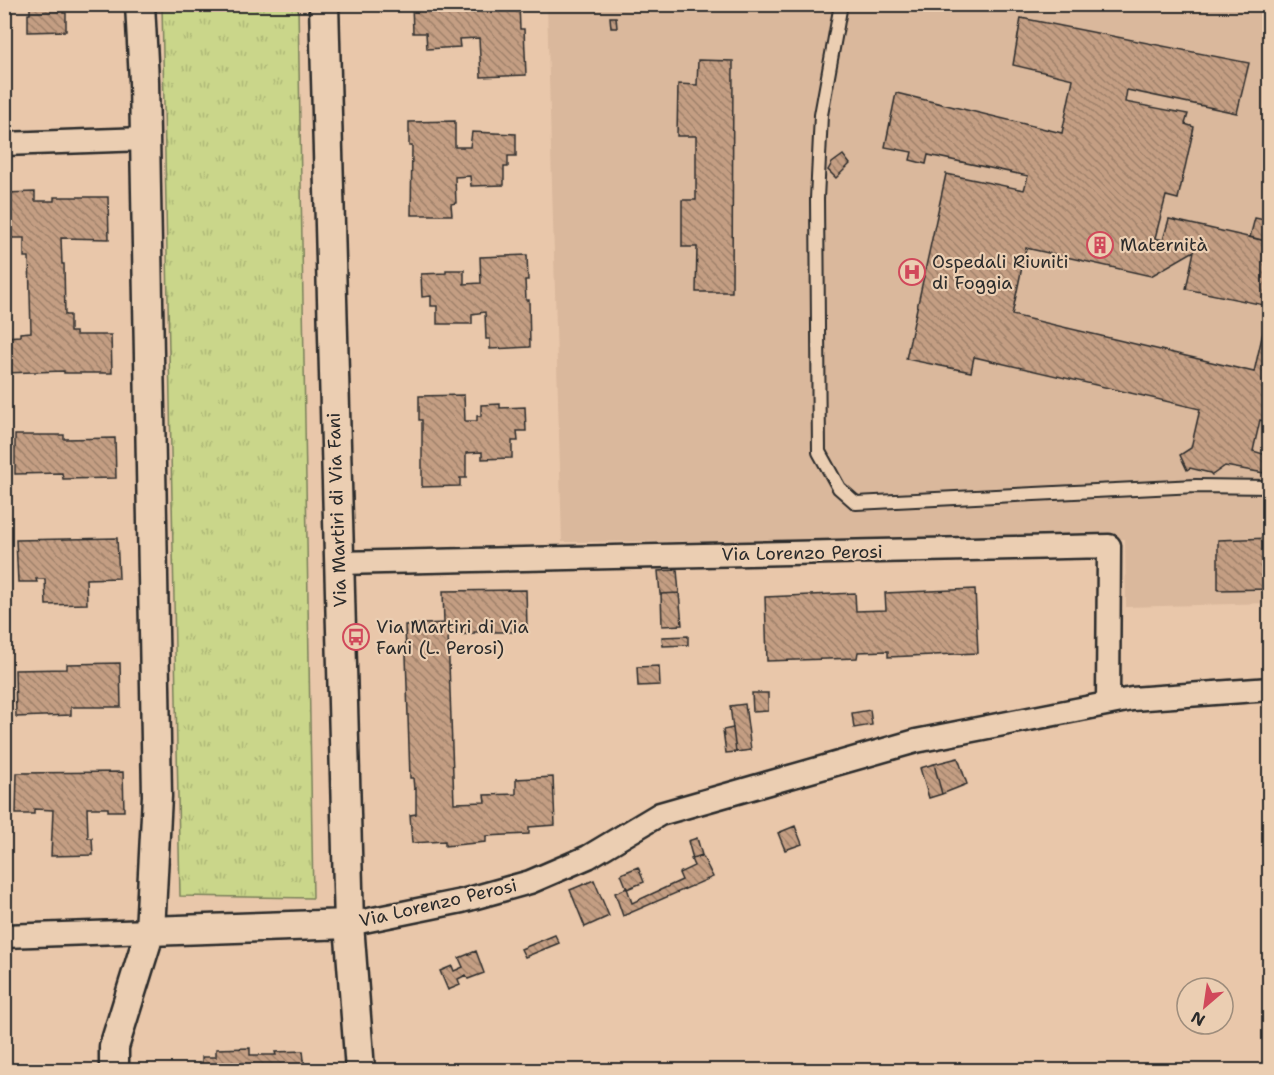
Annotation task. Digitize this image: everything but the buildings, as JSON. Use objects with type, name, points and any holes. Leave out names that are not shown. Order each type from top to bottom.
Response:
[{"type":"street","points":[[114,1071],[114,1047],[150,931],[157,796],[145,140],[140,4]]},
{"type":"street","name":"Via Martiri di Via Fani","points":[[324,4],[349,924],[360,1071]]},
{"type":"street","points":[[4,144],[145,140]]},
{"type":"street","name":"Via Lorenzo Perosi","points":[[339,563],[1109,546],[1108,703]]},
{"type":"street","name":"Via Lorenzo Perosi","points":[[349,924],[462,901],[530,882],[588,857],[660,814],[916,741],[1132,699],[1269,689]]},
{"type":"street","points":[[4,936],[349,924]]},
{"type":"lane","points":[[841,4],[820,115],[817,199],[819,452],[839,488],[856,502],[1196,486],[1269,487]]},
{"type":"shaded area","name":"Ospedali Riuniti di Foggia","points":[[547,5],[1269,5],[1269,603],[1126,607],[1125,539],[562,542]]},
{"type":"green space","points":[[162,5],[298,5],[313,898],[180,896]]},
{"type":"place","name":"Maternità","points":[[1100,245]]},
{"type":"place","name":"Ospedali Riuniti di Foggia","points":[[912,272]]},
{"type":"place","name":"Via Martiri di Via Fani (L. Perosi)","points":[[356,637]]}]
